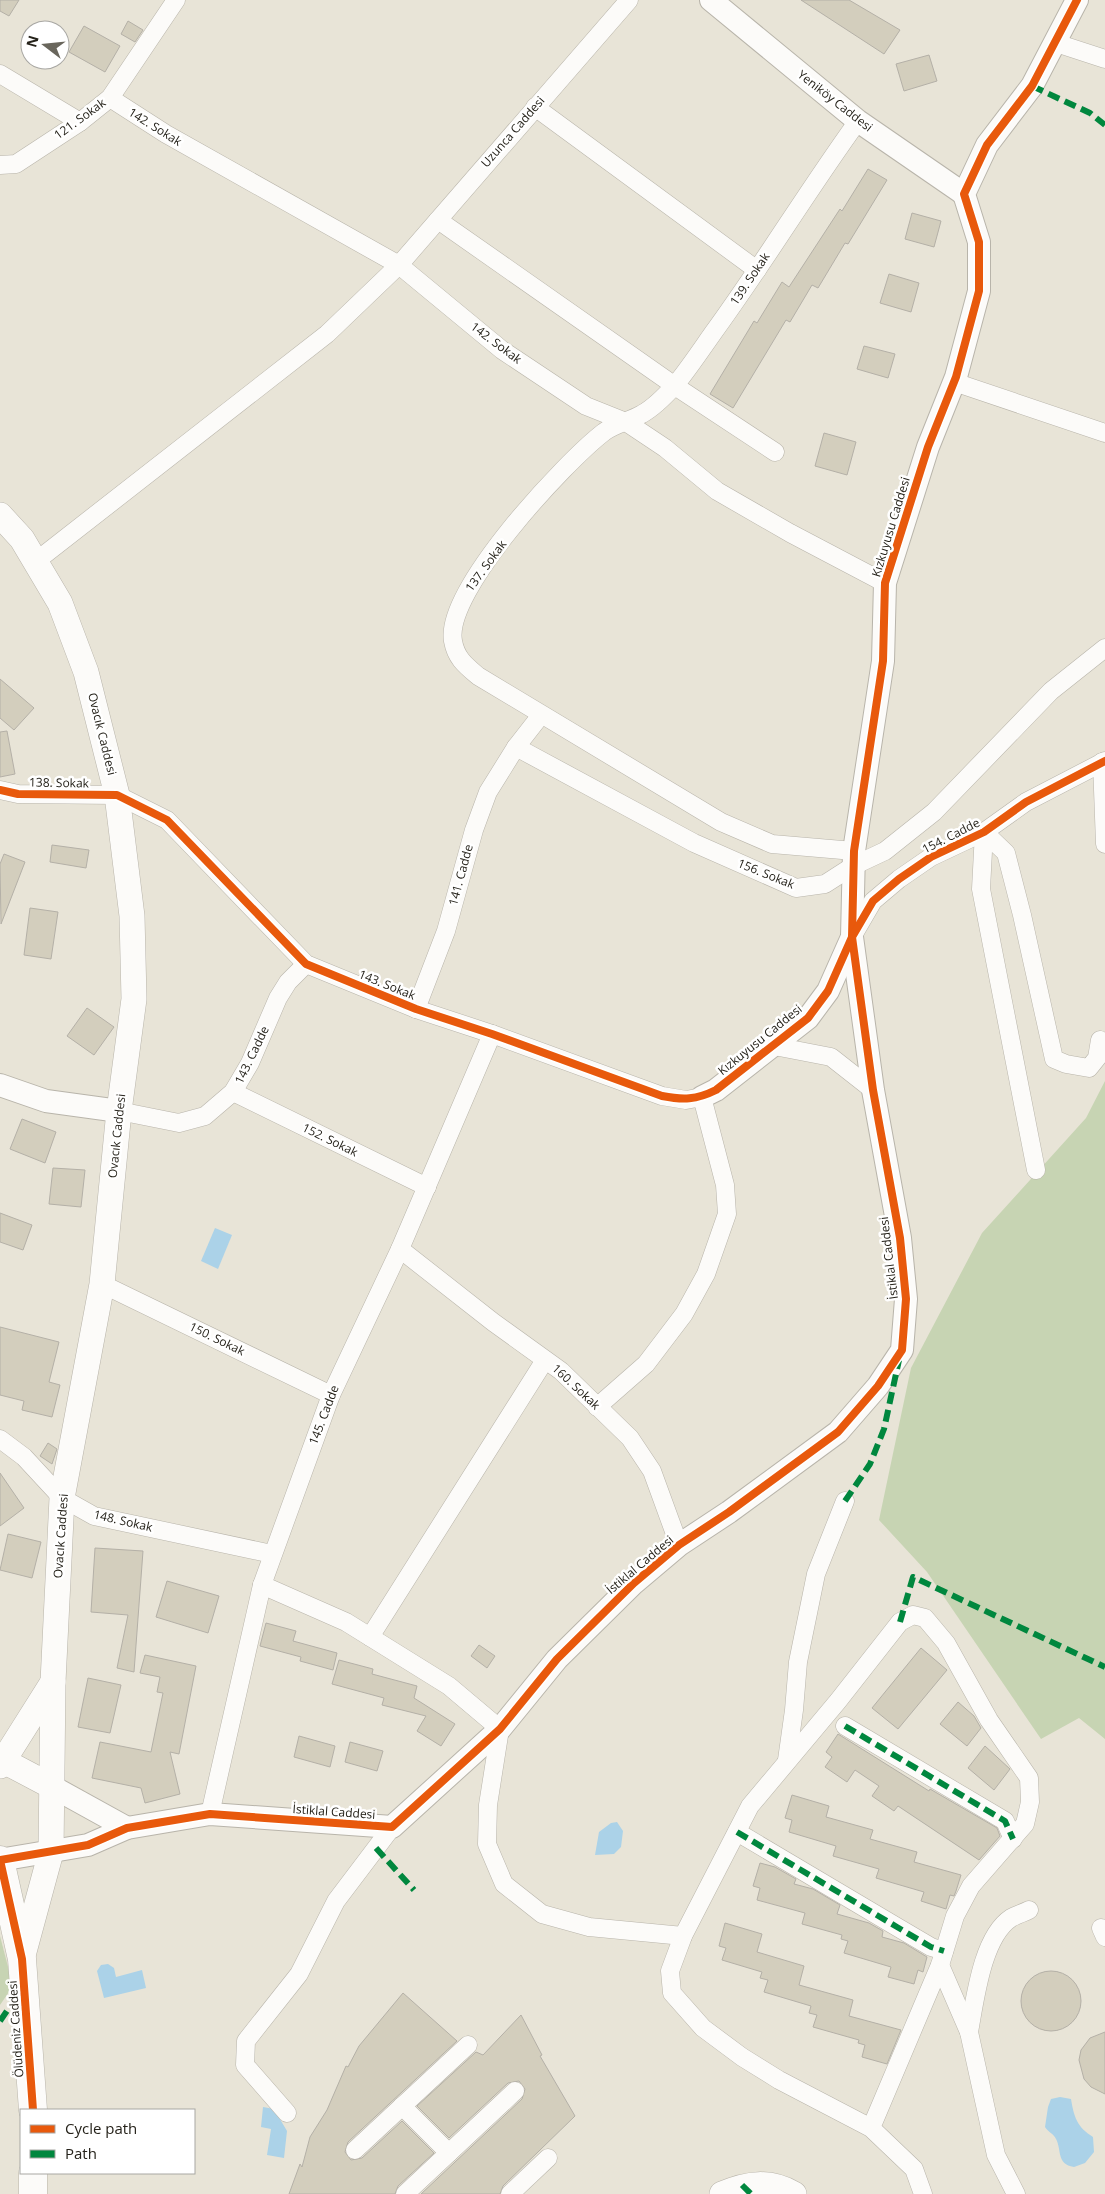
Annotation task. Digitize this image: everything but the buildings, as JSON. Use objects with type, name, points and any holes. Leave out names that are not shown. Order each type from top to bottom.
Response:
[{"type":"main road","name":"Ovacık Caddesi","points":[[0,515],[22,539],[60,603],[86,672],[117,795],[132,916],[134,999],[119,1111],[102,1284],[62,1498],[53,1682],[1,1762]]},
{"type":"main road","points":[[22,1959],[51,1852],[53,1682]]},
{"type":"main road","points":[[1,1762],[51,1786]]},
{"type":"main road","name":"Ölüdeniz Caddesi","points":[[0,1860],[22,1959],[33,2109]]},
{"type":"main road","points":[[33,2174],[34,2194]]},
{"type":"main road","points":[[722,2194],[742,2185],[764,2184],[794,2194]]},
{"type":"street","name":"121. Sokak","points":[[0,165],[16,164],[80,122],[110,98],[176,0]]},
{"type":"street","name":"Uzunca Caddesi","points":[[35,562],[327,334],[399,265],[535,106],[629,0]]},
{"type":"street","name":"Yeniköy Caddesi","points":[[711,0],[858,121],[964,194]]},
{"type":"street","points":[[964,194],[987,145],[1032,86],[1077,0]]},
{"type":"street","points":[[1056,43],[1105,59]]},
{"type":"street","points":[[0,74],[80,122]]},
{"type":"street","name":"142. Sokak","points":[[110,98],[175,139],[399,265],[502,350],[586,406],[626,422],[665,448],[717,491],[790,533],[885,583]]},
{"type":"street","points":[[535,106],[757,270]]},
{"type":"street","name":"139. Sokak","points":[[626,422],[643,414],[675,386],[757,270],[858,121]]},
{"type":"street","name":"Kızkuyusu Caddesi","points":[[702,1097],[716,1090],[808,1018],[828,991],[852,937],[854,858],[883,661],[885,583],[928,447],[954,382],[979,292],[979,242],[964,194]]},
{"type":"street","points":[[438,220],[675,386],[775,452]]},
{"type":"street","points":[[954,382],[1105,433]]},
{"type":"street","name":"137. Sokak","points":[[626,422],[606,431],[570,463],[531,506],[472,582],[457,610],[452,639],[457,659],[478,676],[541,715],[721,822],[772,844],[854,858]]},
{"type":"street","name":"156. Sokak","points":[[516,747],[694,843],[796,888],[825,884],[854,858],[885,851],[934,812],[1051,691],[1105,648]]},
{"type":"street","name":"141. Cadde","points":[[416,1009],[446,931],[474,830],[488,792],[516,747],[541,715]]},
{"type":"street","points":[[1103,761],[1105,844]]},
{"type":"street","name":"154. Cadde","points":[[852,937],[874,901],[899,879],[932,857],[984,832],[1026,802],[1103,761]]},
{"type":"street","name":"138. Sokak","points":[[0,790],[18,794],[117,795]]},
{"type":"street","name":"143. Sokak","points":[[117,795],[167,820],[306,964],[416,1009],[492,1034],[662,1096],[686,1100],[702,1097]]},
{"type":"street","points":[[984,832],[1006,853],[1022,914],[1054,1059],[1066,1064],[1089,1068],[1097,1058],[1100,1040]]},
{"type":"street","points":[[984,832],[981,889],[1036,1170]]},
{"type":"street","name":"İstiklal Caddesi","points":[[0,1860],[88,1845],[127,1828],[210,1814],[392,1827],[500,1729],[557,1659],[634,1583],[679,1545],[729,1512],[838,1432],[878,1386],[902,1350],[906,1299],[900,1238],[873,1090],[852,937]]},
{"type":"street","name":"143. Cadde","points":[[119,1111],[179,1123],[204,1116],[233,1092],[250,1063],[278,998],[288,982],[306,964]]},
{"type":"street","name":"145. Cadde","points":[[210,1814],[262,1585],[272,1554],[331,1395],[427,1188],[492,1034]]},
{"type":"street","points":[[774,1046],[832,1057],[873,1090]]},
{"type":"street","points":[[0,1086],[46,1101],[119,1111]]},
{"type":"street","name":"152. Sokak","points":[[233,1092],[427,1188]]},
{"type":"street","points":[[597,1406],[646,1364],[684,1314],[706,1274],[728,1214],[725,1186],[702,1097]]},
{"type":"street","name":"160. Sokak","points":[[400,1248],[493,1322],[561,1371],[630,1438],[652,1471],[679,1545]]},
{"type":"street","name":"150. Sokak","points":[[102,1284],[331,1395]]},
{"type":"street","points":[[370,1637],[545,1360]]},
{"type":"street","name":"148. Sokak","points":[[0,1439],[24,1457],[62,1498],[94,1516],[272,1554]]},
{"type":"street","points":[[786,1761],[794,1710],[798,1662],[816,1574],[845,1501]]},
{"type":"street","points":[[262,1585],[346,1622],[449,1686],[500,1729],[488,1805],[487,1844],[504,1884],[542,1914],[589,1927],[683,1936]]},
{"type":"street","points":[[871,2128],[942,1958],[954,1916],[971,1886],[1025,1824],[1030,1802],[1029,1778],[989,1720],[946,1643],[925,1618],[914,1615],[900,1622],[838,1701],[750,1806],[683,1936],[670,1971],[672,1994],[703,2028],[742,2057],[779,2080],[871,2128],[914,2169],[923,2194]]},
{"type":"street","points":[[845,1726],[1005,1821],[1013,1839]]},
{"type":"street","points":[[51,1786],[127,1828]]},
{"type":"street","points":[[287,2113],[245,2065],[246,2041],[299,1974],[336,1901],[392,1827]]},
{"type":"street","points":[[737,1832],[931,1947],[942,1958],[969,2032],[996,2155],[1016,2194]]},
{"type":"street","points":[[969,2032],[978,1976],[991,1942],[1010,1918],[1029,1910]]},
{"type":"street","points":[[355,2150],[468,2045]]},
{"type":"street","points":[[405,2194],[515,2091]]},
{"type":"street","points":[[402,2106],[449,2154]]},
{"type":"street","points":[[510,2194],[548,2158]]},
{"type":"green space","points":[[1105,1081],[1105,1739],[1079,1718],[1041,1739],[927,1572],[879,1520],[911,1368],[982,1233],[1086,1118]]},
{"type":"green space","points":[[0,1936],[13,1986],[0,2005]]},
{"type":"water","points":[[215,1228],[232,1235],[218,1269],[201,1261]]},
{"type":"water","points":[[617,1822],[623,1831],[621,1847],[614,1854],[595,1855],[599,1832],[611,1823]]},
{"type":"water","points":[[108,1964],[114,1968],[116,1977],[142,1970],[146,1988],[104,1998],[97,1971],[101,1965]]},
{"type":"water","points":[[1060,2097],[1071,2099],[1077,2121],[1093,2137],[1094,2152],[1085,2163],[1074,2167],[1064,2163],[1060,2156],[1056,2139],[1045,2127],[1051,2099]]},
{"type":"water","points":[[263,2107],[274,2109],[287,2131],[284,2158],[267,2155],[271,2129],[261,2127]]},
{"type":"marked path","points":[[1032,86],[1090,113],[1105,125]]},
{"type":"marked path","points":[[845,1501],[870,1464],[884,1429],[899,1360]]},
{"type":"marked path","points":[[900,1622],[913,1577],[1105,1667]]},
{"type":"marked path","points":[[845,1726],[1005,1821],[1013,1839]]},
{"type":"marked path","points":[[737,1832],[931,1947],[944,1951]]},
{"type":"marked path","points":[[376,1848],[414,1890]]},
{"type":"marked path","points":[[0,2021],[24,1986]]},
{"type":"marked path","points":[[742,2185],[751,2194]]},
{"type":"cycle path","points":[[0,790],[18,794],[117,795],[167,820],[306,964],[416,1009],[492,1034],[662,1096],[689,1098],[702,1096],[716,1090],[808,1018],[828,991],[852,937],[854,851],[883,661],[885,583],[928,447],[956,377],[979,291],[979,242],[964,194],[987,145],[1032,86],[1077,0]]},
{"type":"cycle path","points":[[0,1860],[88,1845],[127,1828],[210,1814],[392,1827],[500,1729],[557,1659],[634,1583],[679,1545],[729,1512],[838,1432],[878,1386],[902,1350],[906,1299],[900,1238],[873,1090],[852,937],[873,901],[899,879],[931,857],[984,832],[1026,802],[1105,761]]},
{"type":"cycle path","points":[[0,1860],[22,1959],[33,2109]]}]
